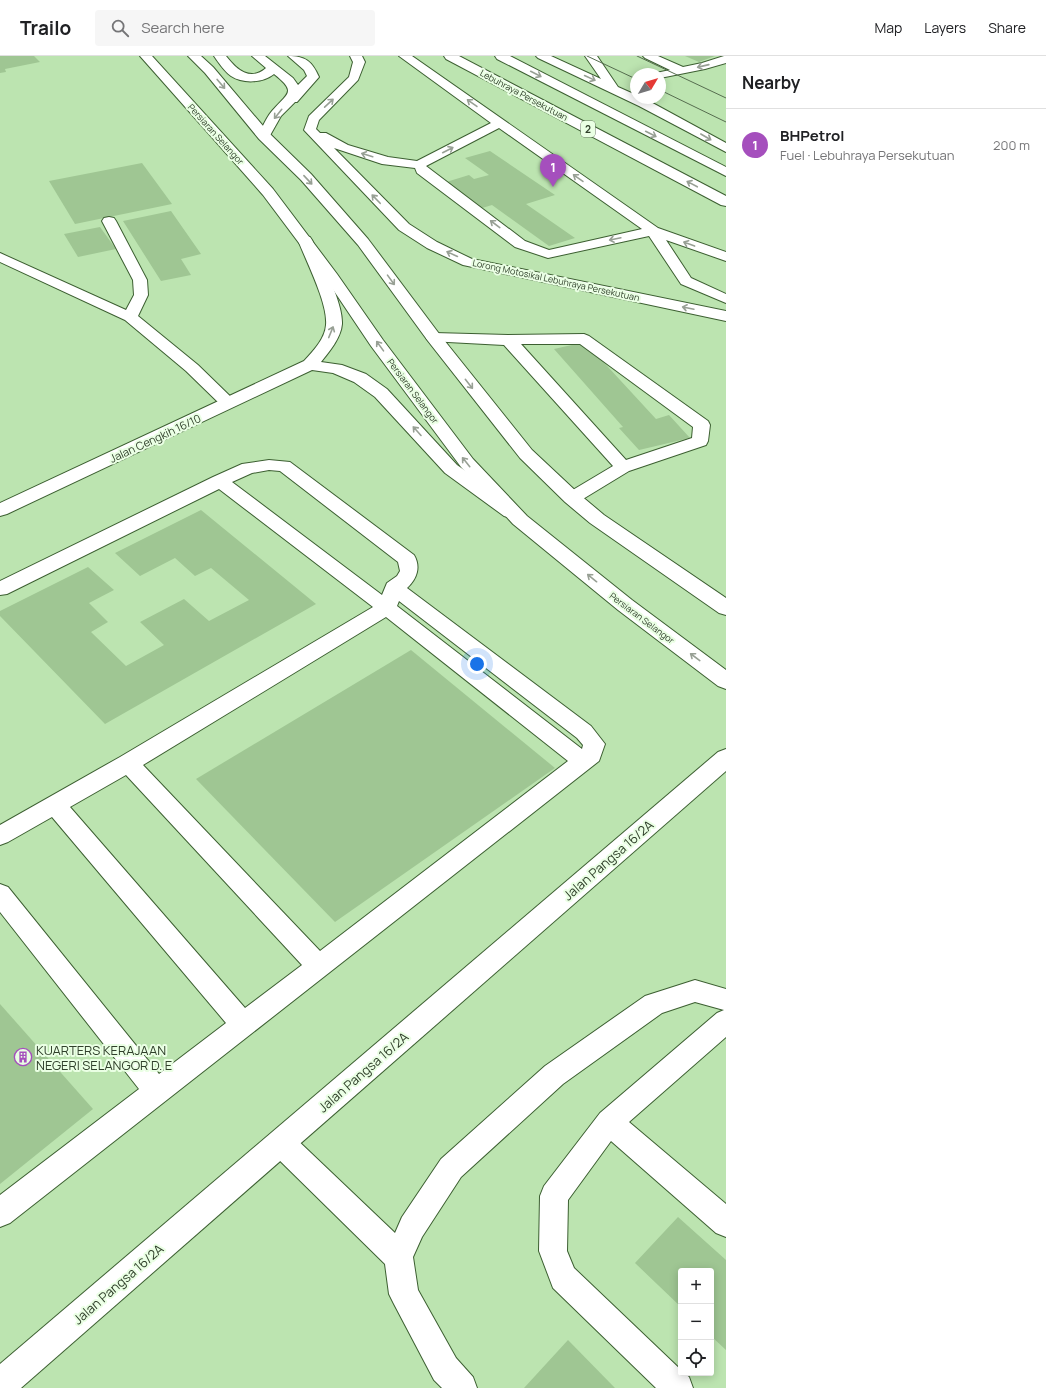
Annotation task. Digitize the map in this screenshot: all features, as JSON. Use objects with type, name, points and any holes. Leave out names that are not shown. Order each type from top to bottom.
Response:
[{"type":"main road","name":"Persiaran Selangor","points":[[146,56],[268,192],[332,277],[377,343],[467,463],[520,520],[625,605],[726,681]]},
{"type":"main road","points":[[194,56],[209,70],[264,136],[306,177],[363,242],[434,338],[526,454],[572,498],[597,519],[726,608]]},
{"type":"main road","name":"Lebuhraya Persekutuan","points":[[450,56],[726,202]]},
{"type":"main road","name":"2","points":[[501,56],[726,172]]},
{"type":"main road","points":[[305,240],[330,303],[334,325],[326,344],[310,365],[336,369],[360,378],[381,393],[451,469],[520,520]]},
{"type":"main road","name":"Jalan Cengkih 16/10","points":[[0,510],[310,365]]},
{"type":"main road","name":"Jalan Pangsa 16/2A","points":[[0,1385],[726,758]]},
{"type":"lane","points":[[220,56],[237,74],[248,78],[261,77],[270,73],[273,67]]},
{"type":"lane","points":[[258,56],[289,80],[294,88],[293,98]]},
{"type":"lane","points":[[264,136],[276,114],[313,77],[309,68],[294,56]]},
{"type":"lane","points":[[356,56],[359,62],[354,78],[313,119],[310,130],[344,148],[387,161],[419,165],[500,123]]},
{"type":"lane","points":[[405,56],[654,231],[726,257]]},
{"type":"lane","points":[[542,56],[614,90],[630,93]]},
{"type":"lane","points":[[591,56],[614,90]]},
{"type":"lane","points":[[649,56],[680,70]]},
{"type":"lane","points":[[666,74],[706,66],[726,59]]},
{"type":"lane","points":[[651,104],[726,148]]},
{"type":"lane","name":"Lorong Motosikal Lebuhraya Persekutuan","points":[[310,130],[404,227],[432,245],[468,262],[726,316]]},
{"type":"lane","points":[[419,165],[422,170],[520,244],[548,254],[654,231]]},
{"type":"lane","points":[[109,221],[140,280],[141,295],[130,317]]},
{"type":"lane","points":[[654,231],[686,281],[726,299]]},
{"type":"lane","points":[[0,257],[130,317],[192,368],[228,403]]},
{"type":"lane","points":[[434,338],[508,340],[584,339],[702,424],[700,441],[622,466],[572,498]]},
{"type":"lane","points":[[508,340],[622,466]]},
{"type":"lane","points":[[0,589],[248,468],[269,465],[284,466],[407,559],[409,571],[390,598],[128,763],[0,836]]},
{"type":"lane","points":[[0,1213],[591,755],[594,744],[584,732],[219,482]]},
{"type":"lane","points":[[128,763],[319,966]]},
{"type":"lane","points":[[55,805],[243,1025]]},
{"type":"lane","points":[[0,894],[157,1092]]},
{"type":"lane","points":[[462,1388],[445,1370],[404,1294],[399,1257],[412,1227],[451,1168],[554,1075],[654,1004],[695,992],[726,1000]]},
{"type":"lane","points":[[678,1388],[563,1278],[553,1251],[554,1196],[609,1122],[726,1020]]},
{"type":"lane","points":[[609,1122],[726,1223]]},
{"type":"lane","points":[[281,1143],[399,1257]]},
{"type":"building","points":[[0,56],[34,56],[40,62],[5,69],[6,72],[0,73]]},
{"type":"building","points":[[685,56],[715,56],[699,62]]},
{"type":"building","points":[[490,151],[555,195],[526,204],[575,238],[549,246],[492,205],[479,209],[443,183],[469,175],[474,179],[489,175],[465,158]]},
{"type":"building","points":[[142,163],[172,204],[75,224],[49,181]]},
{"type":"building","points":[[171,211],[201,254],[181,259],[191,275],[161,281],[123,221]]},
{"type":"building","points":[[100,227],[116,249],[78,257],[64,234]]},
{"type":"building","points":[[585,342],[656,419],[669,415],[690,438],[639,450],[619,428],[623,427],[554,349]]},
{"type":"building","points":[[201,510],[316,604],[105,724],[0,616],[0,611],[88,567],[114,590],[89,603],[108,622],[91,632],[126,666],[164,645],[140,622],[184,599],[209,621],[249,600],[211,568],[195,576],[175,558],[140,576],[115,553]]},
{"type":"building","points":[[411,650],[555,768],[335,922],[196,779]]},
{"type":"building","name":"KUARTERS KERAJAAN NEGERI SELANGOR D. E","points":[[0,1004],[93,1109],[0,1184]]},
{"type":"building","points":[[678,1217],[726,1260],[726,1350],[714,1339],[714,1268],[678,1268],[678,1304],[635,1263]]},
{"type":"building","points":[[568,1340],[615,1388],[524,1388]]},
{"type":"tram line","points":[[587,56],[630,76]]},
{"type":"tram line","points":[[637,56],[726,98]]},
{"type":"tram line","points":[[666,93],[726,122]]},
{"type":"place","name":"BHPetrol","points":[[553,187]]},
{"type":"place","name":"KUARTERS KERAJAAN NEGERI SELANGOR D. E","points":[[23,1057]]}]
